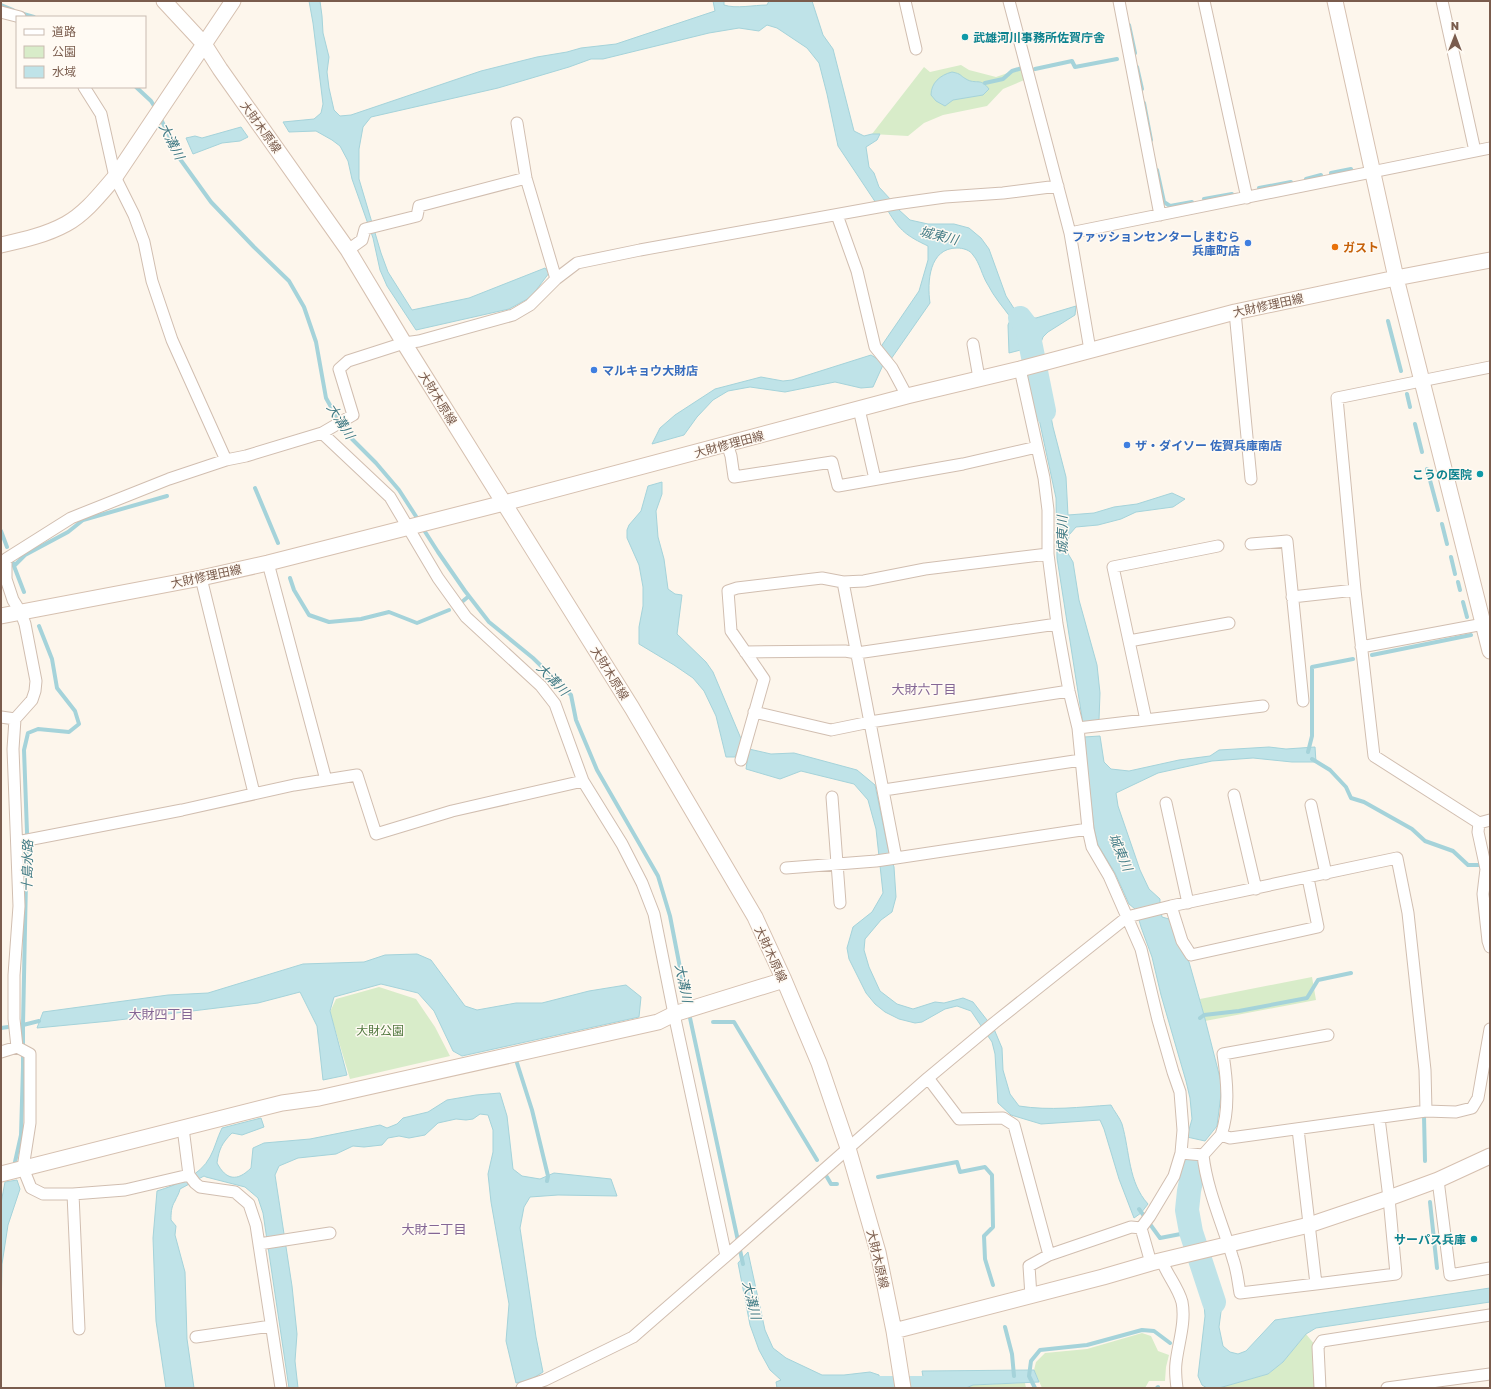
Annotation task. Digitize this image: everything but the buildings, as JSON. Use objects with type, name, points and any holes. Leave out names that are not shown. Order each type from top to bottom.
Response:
[{"type":"street","name":"大財木原線","points":[[164,1],[204,44],[220,70],[348,250],[404,344],[632,708],[755,917],[784,980],[819,1063],[848,1148],[878,1252],[894,1331],[903,1388]]},
{"type":"street","points":[[1,245],[31,238],[66,224],[92,203],[115,177],[233,1]]},
{"type":"street","points":[[905,1],[916,48]]},
{"type":"street","points":[[1009,1],[1070,233],[1090,350]]},
{"type":"street","points":[[1119,1],[1160,215]]},
{"type":"street","points":[[1204,1],[1247,198]]},
{"type":"street","points":[[1335,1],[1396,278],[1487,624],[1490,651]]},
{"type":"street","points":[[1442,1],[1475,151]]},
{"type":"street","points":[[1,12],[16,16]]},
{"type":"street","points":[[85,88],[101,114],[115,177],[134,215],[144,242],[152,281],[172,340],[226,460]]},
{"type":"street","points":[[517,123],[526,178],[556,279]]},
{"type":"street","points":[[1070,233],[1490,148]]},
{"type":"street","points":[[348,250],[362,240],[365,229],[417,216],[419,206],[526,178]]},
{"type":"street","points":[[17,1047],[14,1019],[14,975],[19,906],[13,749],[15,719],[32,700],[36,681],[25,624],[4,580],[6,559],[71,518],[169,479],[226,460],[246,456],[322,433],[353,415],[339,369],[348,361],[404,344],[513,315],[530,305],[556,279],[577,263],[640,250],[895,204],[945,197],[1003,193],[1058,186]]},
{"type":"street","points":[[837,215],[856,271],[876,347],[892,368],[908,396]]},
{"type":"street","name":"大財修理田線","points":[[1,616],[200,578],[268,563],[439,520],[908,396],[1020,369],[1235,312],[1490,260]]},
{"type":"street","points":[[1235,312],[1251,478]]},
{"type":"street","points":[[973,344],[979,378]]},
{"type":"street","points":[[1490,367],[1337,398],[1355,590],[1374,756],[1484,821],[1478,832],[1486,869],[1483,894],[1490,947]]},
{"type":"street","points":[[1020,369],[1044,478],[1048,510],[1048,554],[1057,624],[1069,691],[1078,728],[1088,829],[1092,847],[1109,876],[1129,917],[1141,949],[1158,1020],[1180,1092],[1183,1130],[1181,1153],[1174,1176],[1145,1223],[1049,1255],[1028,1266],[1031,1296]]},
{"type":"street","points":[[859,409],[875,479]]},
{"type":"street","points":[[322,433],[390,497],[438,578],[466,617],[541,686],[555,704],[583,781],[622,844],[642,883],[654,914],[726,1256]]},
{"type":"street","points":[[727,444],[731,456],[734,477],[832,462],[838,486],[963,464],[1037,447]]},
{"type":"street","points":[[1251,544],[1287,541],[1303,701]]},
{"type":"street","points":[[1146,720],[1113,567],[1218,546]]},
{"type":"street","points":[[741,760],[764,679],[731,631],[728,591],[737,588],[822,578],[843,582],[864,581],[925,569],[1048,554]]},
{"type":"street","points":[[268,563],[326,780]]},
{"type":"street","points":[[200,578],[254,793]]},
{"type":"street","points":[[843,582],[896,858]]},
{"type":"street","points":[[1292,597],[1355,590]]},
{"type":"street","points":[[1129,641],[1229,623]]},
{"type":"street","points":[[745,652],[845,651],[856,653],[1057,624]]},
{"type":"street","points":[[1361,647],[1487,624]]},
{"type":"street","points":[[754,712],[831,730],[870,722],[1069,691]]},
{"type":"street","points":[[1078,728],[1263,706]]},
{"type":"street","points":[[1,717],[15,719]]},
{"type":"street","points":[[884,790],[1081,760]]},
{"type":"street","points":[[17,842],[182,810],[254,793],[357,775],[376,834],[452,811],[583,781]]},
{"type":"street","points":[[1234,795],[1256,889]]},
{"type":"street","points":[[832,797],[840,903]]},
{"type":"street","points":[[1166,804],[1188,903]]},
{"type":"street","points":[[1311,805],[1326,874]]},
{"type":"street","points":[[786,868],[876,861],[1088,829]]},
{"type":"street","points":[[522,1388],[545,1380],[633,1336],[747,1238],[928,1078],[994,1023],[1129,917],[1168,907],[1397,858],[1408,913],[1425,1070],[1426,1111]]},
{"type":"street","points":[[1168,907],[1182,941],[1191,955],[1318,928],[1308,878]]},
{"type":"street","points":[[1,1174],[282,1103],[320,1098],[658,1022],[674,1014],[700,1005],[784,980]]},
{"type":"street","points":[[1221,1135],[1230,1138],[1426,1111],[1456,1112],[1472,1108],[1478,1098],[1490,1029]]},
{"type":"street","points":[[1328,1036],[1223,1054],[1227,1084],[1225,1125],[1221,1135],[1203,1155],[1204,1168],[1224,1247],[1234,1260],[1240,1293],[1396,1274],[1389,1198],[1379,1118]]},
{"type":"street","points":[[1,1052],[17,1047],[30,1054],[30,1123],[23,1168],[31,1188],[42,1194],[73,1194],[125,1190],[192,1179]]},
{"type":"street","points":[[928,1078],[959,1119],[1003,1118],[1014,1125],[1049,1255]]},
{"type":"street","points":[[183,1128],[192,1179],[200,1187],[235,1192],[249,1204],[262,1244],[271,1326],[280,1388]]},
{"type":"street","points":[[1298,1129],[1316,1284]]},
{"type":"street","points":[[1181,1153],[1203,1155]]},
{"type":"street","points":[[894,1331],[1162,1261],[1309,1225],[1438,1180],[1490,1156]]},
{"type":"street","points":[[1438,1180],[1450,1275],[1490,1268]]},
{"type":"street","points":[[73,1194],[79,1329]]},
{"type":"street","points":[[1145,1223],[1167,1273],[1177,1289],[1182,1303],[1182,1326],[1176,1365],[1177,1388]]},
{"type":"street","points":[[262,1244],[330,1233]]},
{"type":"street","points":[[1320,1388],[1318,1347],[1322,1342],[1490,1316]]},
{"type":"street","points":[[196,1337],[271,1326]]},
{"type":"street","points":[[1387,1388],[1490,1374]]},
{"type":"green space","points":[[961,65],[969,70],[996,77],[1022,68],[1029,78],[1003,89],[987,106],[943,115],[924,123],[908,136],[872,134],[924,67],[930,72]]},
{"type":"green space","points":[[1312,977],[1316,1000],[1205,1021],[1200,999]]},
{"type":"green space","name":"大財公園","points":[[379,987],[416,999],[435,1027],[450,1056],[350,1079],[330,1012],[336,999]]},
{"type":"green space","points":[[1142,1333],[1151,1336],[1158,1351],[1169,1355],[1165,1381],[1149,1381],[1145,1388],[1042,1388],[1034,1370],[1036,1362],[1045,1353],[1087,1349]]},
{"type":"green space","points":[[1306,1334],[1315,1345],[1316,1388],[1219,1388],[1268,1374],[1283,1362]]},
{"type":"green space","points":[[1025,1383],[1026,1388],[966,1388],[973,1385]]},
{"type":"water","points":[[309,1],[320,1],[323,33],[329,57],[327,72],[329,88],[334,110],[340,116],[351,115],[481,71],[581,48],[616,44],[715,11],[713,1],[724,1],[724,5],[739,7],[767,5],[769,1],[812,1],[823,35],[833,49],[854,131],[864,136],[880,134],[877,140],[866,147],[869,167],[874,173],[879,187],[891,200],[876,203],[838,146],[819,63],[807,48],[777,28],[767,25],[759,31],[739,28],[709,33],[603,59],[591,59],[498,88],[371,117],[363,127],[359,149],[359,179],[388,272],[412,310],[469,298],[545,268],[549,273],[531,297],[509,309],[416,330],[387,286],[380,270],[373,238],[352,179],[348,161],[340,146],[316,131],[289,132],[283,122],[314,119],[321,113],[323,104]]},
{"type":"water","points":[[952,72],[959,74],[969,81],[983,83],[989,89],[983,95],[953,100],[945,106],[936,101],[931,95],[931,91],[934,83],[940,77]]},
{"type":"water","points":[[241,127],[248,137],[240,141],[222,143],[193,154],[186,138],[195,136],[202,138]]},
{"type":"water","points":[[898,209],[910,220],[928,224],[954,224],[969,228],[981,238],[989,249],[1006,296],[1015,310],[1023,317],[1036,318],[1076,306],[1075,315],[1048,332],[1043,337],[1040,345],[1009,353],[1008,325],[1011,318],[990,289],[972,253],[962,248],[948,250],[935,260],[932,268],[929,286],[930,303],[891,359],[880,348],[919,291],[928,260],[928,246],[900,228],[888,211]]},
{"type":"water","points":[[871,355],[879,360],[883,365],[873,387],[861,388],[835,382],[785,392],[750,387],[728,391],[713,400],[697,417],[684,435],[652,444],[660,428],[675,415],[715,389],[761,377],[783,381],[792,380]]},
{"type":"water","points":[[1047,378],[1047,396],[1053,427],[1066,477],[1068,515],[1094,513],[1114,507],[1137,504],[1172,493],[1185,499],[1173,507],[1136,512],[1121,519],[1098,525],[1076,527],[1069,535],[1067,552],[1073,562],[1079,600],[1097,665],[1100,693],[1099,720],[1083,724],[1057,558],[1056,498],[1033,391],[1033,381]]},
{"type":"water","points":[[662,482],[662,494],[656,511],[658,537],[664,559],[668,589],[675,594],[682,595],[677,634],[706,662],[713,672],[742,741],[735,757],[726,757],[716,716],[704,691],[693,678],[639,644],[639,627],[643,606],[643,587],[639,565],[627,538],[627,530],[629,525],[641,511],[648,486]]},
{"type":"water","points":[[1100,736],[1104,762],[1111,769],[1129,771],[1179,760],[1210,756],[1219,750],[1269,747],[1286,749],[1315,747],[1316,762],[1292,762],[1253,758],[1212,761],[1158,773],[1116,793],[1118,806],[1140,870],[1149,889],[1160,899],[1162,917],[1169,919],[1174,927],[1178,943],[1189,962],[1204,1015],[1222,1086],[1217,1126],[1205,1141],[1187,1137],[1192,1119],[1190,1098],[1152,957],[1135,909],[1129,904],[1115,873],[1098,845],[1094,829],[1084,737]]},
{"type":"water","points":[[749,749],[771,754],[794,753],[857,770],[875,785],[888,848],[894,867],[896,897],[892,912],[881,920],[865,939],[864,950],[869,967],[880,991],[897,1004],[913,1009],[935,1002],[944,1003],[963,998],[973,1002],[994,1029],[1002,1048],[1003,1070],[1010,1094],[1019,1106],[1076,1108],[1111,1105],[1122,1124],[1133,1176],[1141,1195],[1148,1204],[1141,1213],[1134,1218],[1119,1179],[1100,1120],[1041,1124],[1011,1115],[998,1103],[995,1054],[992,1042],[971,1011],[957,1006],[945,1009],[922,1022],[915,1023],[899,1019],[885,1012],[875,1004],[866,993],[849,959],[847,948],[853,927],[872,912],[883,893],[876,829],[868,800],[854,784],[801,771],[780,779],[746,769]]},
{"type":"water","points":[[417,954],[431,960],[465,1006],[477,1010],[516,1003],[542,1003],[589,991],[626,985],[641,997],[639,1017],[462,1056],[453,1051],[434,1011],[418,993],[381,984],[334,997],[330,1011],[347,1075],[323,1080],[317,1026],[300,992],[258,1003],[110,1021],[37,1028],[43,1012],[168,995],[208,993],[303,964],[364,962],[385,955]]},
{"type":"water","points":[[500,1093],[507,1116],[513,1169],[522,1176],[540,1179],[554,1173],[611,1179],[617,1196],[558,1195],[530,1197],[524,1207],[520,1228],[536,1337],[543,1372],[530,1380],[516,1383],[506,1341],[509,1304],[491,1202],[488,1174],[493,1152],[493,1130],[488,1115],[480,1114],[473,1119],[456,1119],[438,1123],[425,1135],[409,1138],[399,1136],[388,1138],[382,1145],[364,1147],[353,1146],[336,1154],[298,1158],[279,1166],[275,1175],[292,1286],[297,1334],[295,1361],[298,1388],[289,1388],[263,1213],[258,1198],[245,1187],[204,1176],[180,1189],[172,1208],[171,1220],[176,1226],[175,1235],[185,1272],[187,1339],[194,1388],[166,1388],[156,1321],[153,1238],[157,1191],[187,1179],[206,1164],[222,1128],[261,1118],[264,1127],[242,1135],[232,1133],[222,1146],[217,1163],[220,1169],[228,1176],[236,1177],[246,1173],[251,1168],[253,1148],[264,1143],[310,1139],[380,1125],[387,1128],[397,1124],[403,1118],[428,1112],[447,1100]]},
{"type":"water","points":[[17,1180],[20,1189],[8,1225],[2,1264],[1,1315],[1,1203],[5,1182]]},
{"type":"water","points":[[748,1252],[765,1330],[773,1348],[786,1358],[822,1375],[844,1375],[870,1372],[879,1375],[881,1388],[777,1388],[776,1382],[781,1380],[770,1370],[759,1350],[750,1325],[738,1263]]},
{"type":"water","points":[[1208,1270],[1214,1289],[1222,1304],[1219,1327],[1223,1346],[1230,1352],[1238,1354],[1246,1351],[1275,1320],[1490,1288],[1490,1302],[1316,1328],[1306,1334],[1283,1362],[1268,1374],[1219,1388],[1207,1388],[1202,1385],[1198,1376],[1205,1316],[1203,1294],[1197,1273]]},
{"type":"water","points":[[1034,1370],[1039,1382],[973,1385],[966,1388],[925,1388],[922,1371]]},
{"type":"waterway","name":"大溝川","points":[[1,5],[13,10]]},
{"type":"waterway","name":"大溝川","points":[[20,13],[30,16]]},
{"type":"waterway","points":[[1129,25],[1135,53]]},
{"type":"waterway","points":[[1035,69],[1072,61],[1075,67],[1117,59]]},
{"type":"waterway","points":[[1137,67],[1142,89]]},
{"type":"waterway","points":[[985,83],[1003,79],[1012,71],[1022,68]]},
{"type":"waterway","name":"大溝川","points":[[137,88],[151,101],[156,109]]},
{"type":"waterway","points":[[1144,103],[1151,140]]},
{"type":"waterway","name":"大溝川","points":[[160,117],[180,159],[211,202],[289,281],[304,307],[316,342],[326,398],[345,432],[376,463],[399,490],[419,521]]},
{"type":"waterway","points":[[1331,173],[1351,169]]},
{"type":"waterway","points":[[1157,170],[1164,202],[1170,206],[1192,202]]},
{"type":"waterway","points":[[1306,179],[1321,175]]},
{"type":"waterway","points":[[1259,188],[1291,182]]},
{"type":"waterway","points":[[1204,199],[1232,194]]},
{"type":"waterway","name":"城東川","points":[[1020,318],[1027,327],[1044,411]]},
{"type":"waterway","points":[[1388,321],[1401,371]]},
{"type":"waterway","points":[[1407,394],[1410,407]]},
{"type":"waterway","points":[[1415,424],[1422,452]]},
{"type":"waterway","points":[[1427,469],[1438,510]]},
{"type":"waterway","points":[[255,488],[278,543]]},
{"type":"waterway","points":[[14,566],[25,555],[68,532],[83,520],[167,496]]},
{"type":"waterway","points":[[1442,524],[1447,544]]},
{"type":"waterway","name":"大溝川","points":[[422,527],[465,591],[489,622],[533,658],[571,695],[576,720],[597,770],[658,876],[670,916],[687,1004],[743,1264]]},
{"type":"waterway","name":"十島水路","points":[[1,531],[7,547]]},
{"type":"waterway","points":[[1451,557],[1455,574]]},
{"type":"waterway","name":"十島水路","points":[[12,561],[24,592]]},
{"type":"waterway","points":[[290,578],[294,590],[309,615],[329,622],[361,619],[389,612],[417,623],[449,610]]},
{"type":"waterway","points":[[1458,582],[1460,590]]},
{"type":"waterway","name":"大溝川","points":[[463,601],[469,596]]},
{"type":"waterway","points":[[1463,602],[1467,617]]},
{"type":"waterway","name":"十島水路","points":[[15,1162],[21,1135],[23,1067],[27,832],[24,750],[28,733],[38,729],[69,732],[79,724],[75,711],[57,688],[52,659],[39,626]]},
{"type":"waterway","points":[[1372,655],[1471,635]]},
{"type":"waterway","points":[[1308,752],[1312,736],[1312,667],[1353,659]]},
{"type":"waterway","points":[[1312,759],[1330,770],[1346,787],[1351,798],[1364,802],[1412,829],[1425,841],[1453,851],[1468,865],[1481,865]]},
{"type":"waterway","points":[[1200,1018],[1204,1015],[1239,1011],[1307,998],[1318,980],[1351,973]]},
{"type":"waterway","points":[[23,1025],[39,1021]]},
{"type":"waterway","points":[[713,1022],[734,1022],[817,1160]]},
{"type":"waterway","points":[[1,1028],[8,1027]]},
{"type":"waterway","points":[[517,1063],[532,1110],[548,1176],[547,1181]]},
{"type":"waterway","points":[[1424,1116],[1425,1161]]},
{"type":"waterway","points":[[878,1177],[957,1162],[960,1172],[985,1167],[992,1175],[993,1227],[984,1236],[985,1259],[993,1285]]},
{"type":"waterway","points":[[1194,1166],[1187,1210],[1191,1232],[1214,1302]]},
{"type":"waterway","points":[[827,1177],[831,1184],[837,1184]]},
{"type":"waterway","points":[[1430,1202],[1437,1268]]},
{"type":"waterway","points":[[1139,1209],[1160,1238],[1191,1232]]},
{"type":"waterway","points":[[1005,1327],[1012,1354],[1014,1376]]},
{"type":"waterway","points":[[1035,1388],[1029,1376],[1031,1361],[1040,1350],[1087,1345],[1142,1330],[1154,1331],[1170,1343]]},
{"type":"waterway","points":[[860,1388],[946,1388]]},
{"type":"place","name":"武雄河川事務所佐賀庁舎","points":[[965,37]]},
{"type":"place","name":"ファッションセンターしまむら 兵庫町店","points":[[1248,243]]},
{"type":"place","name":"ガスト","points":[[1335,247]]},
{"type":"place","name":"マルキョウ大財店","points":[[594,370]]},
{"type":"place","name":"ザ・ダイソー 佐賀兵庫南店","points":[[1127,445]]},
{"type":"place","name":"こうの医院","points":[[1480,474]]},
{"type":"place","name":"サーパス兵庫","points":[[1474,1239]]},
{"type":"district","name":"大財六丁目","points":[[924,689]]},
{"type":"district","name":"大財四丁目","points":[[161,1014]]},
{"type":"district","name":"大財二丁目","points":[[434,1229]]}]
